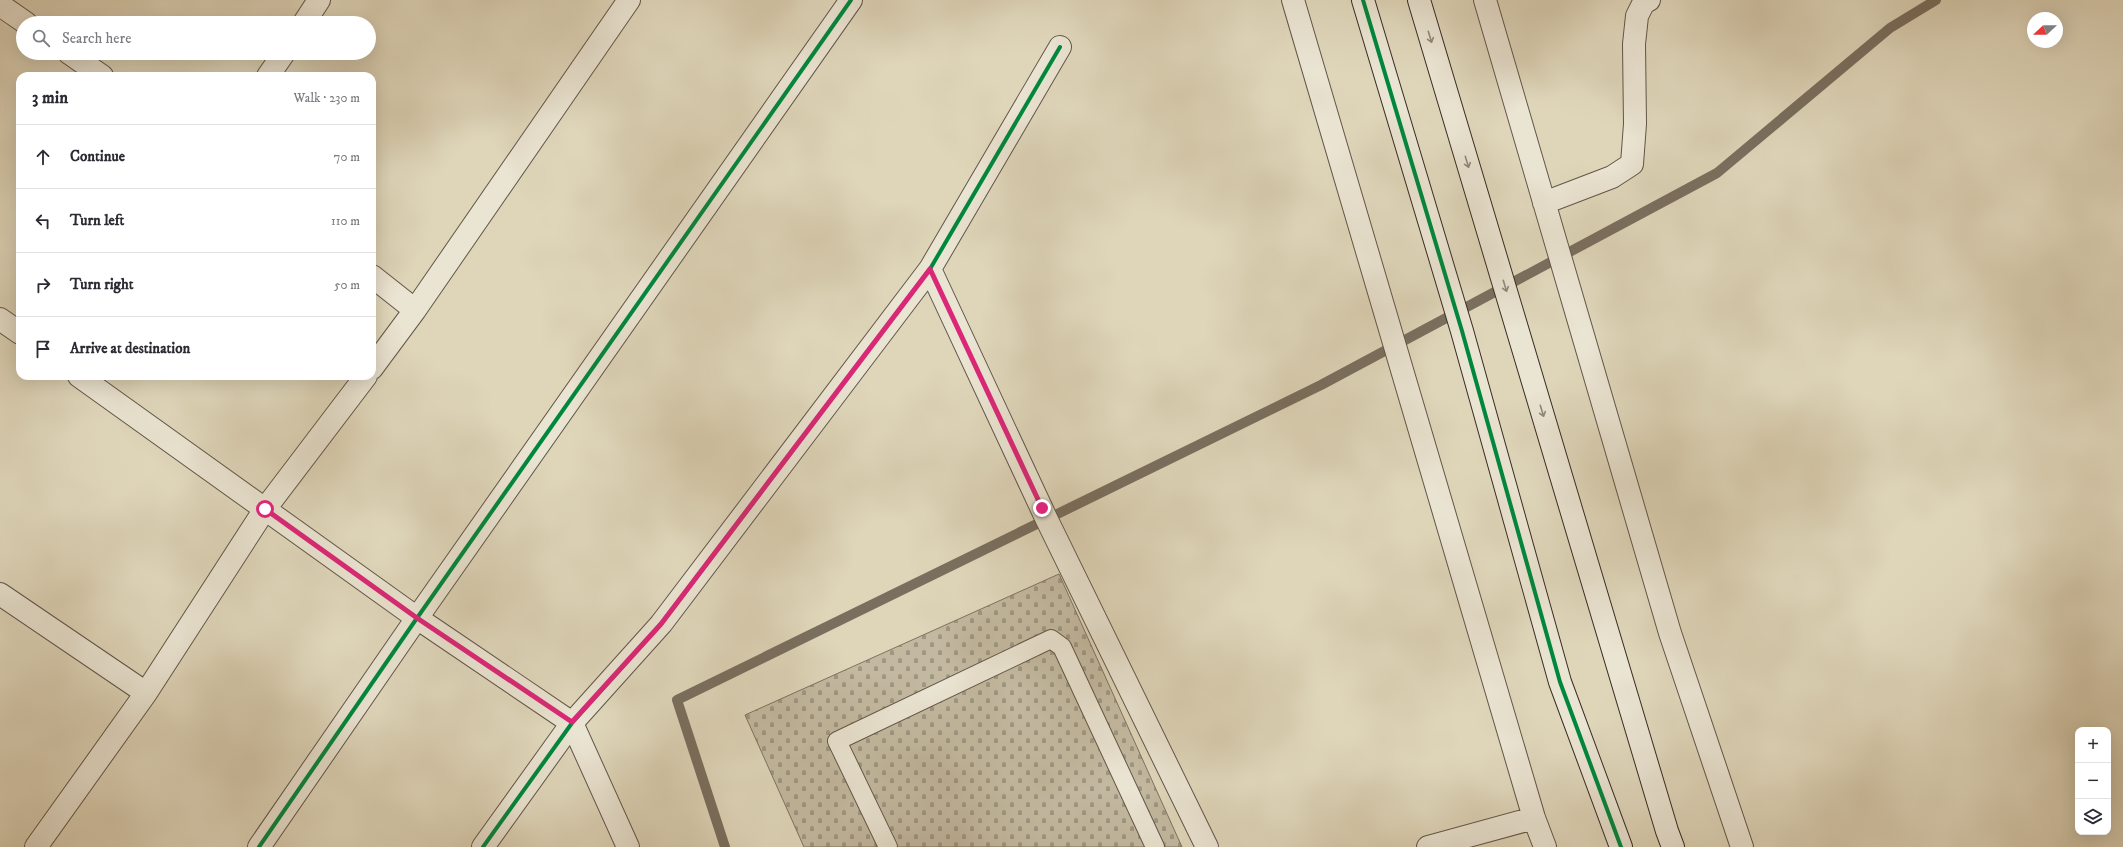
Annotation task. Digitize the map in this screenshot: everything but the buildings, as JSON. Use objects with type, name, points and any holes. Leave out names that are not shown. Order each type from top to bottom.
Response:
[{"type":"street","points":[[309,16],[319,0]]},
{"type":"street","points":[[376,363],[416,310],[629,0]]},
{"type":"street","points":[[259,847],[417,618],[851,0]]},
{"type":"street","points":[[1293,0],[1534,818],[1545,847]]},
{"type":"street","points":[[1363,0],[1464,339],[1560,682],[1621,847]]},
{"type":"street","points":[[1419,0],[1664,823],[1673,847]]},
{"type":"street","points":[[1485,0],[1670,633],[1742,847]]},
{"type":"street","points":[[1544,203],[1612,177],[1632,164],[1635,124],[1634,44],[1637,16],[1644,2],[1649,0]]},
{"type":"street","points":[[0,5],[16,16]]},
{"type":"street","points":[[483,847],[572,722],[661,624],[930,269],[1060,47]]},
{"type":"street","points":[[79,60],[96,72]]},
{"type":"street","points":[[271,72],[279,60]]},
{"type":"street","points":[[930,269],[1048,520],[1206,847]]},
{"type":"street","points":[[376,279],[416,310]]},
{"type":"street","points":[[0,319],[16,330]]},
{"type":"street","points":[[85,380],[417,618],[572,722],[628,847]]},
{"type":"street","points":[[36,847],[146,694],[265,509],[363,380]]},
{"type":"street","points":[[0,594],[146,694]]},
{"type":"street","points":[[1428,847],[1534,818]]},
{"type":"lane","points":[[888,847],[837,741],[1051,639],[1062,646],[1155,847]]},
{"type":"green space","points":[[1059,574],[1182,847],[804,847],[745,715]]},
{"type":"waterway","points":[[725,847],[677,700],[1321,385],[1717,173],[1890,28],[1936,0]]},
{"type":"cycle path","points":[[259,847],[417,618],[851,0]]},
{"type":"cycle path","points":[[1363,0],[1462,331],[1560,682],[1621,847]]},
{"type":"cycle path","points":[[483,847],[572,723],[661,624],[930,269],[1060,47]]},
{"type":"route","points":[[265,509],[417,618],[572,722],[661,624],[930,269],[1042,508]]}]
